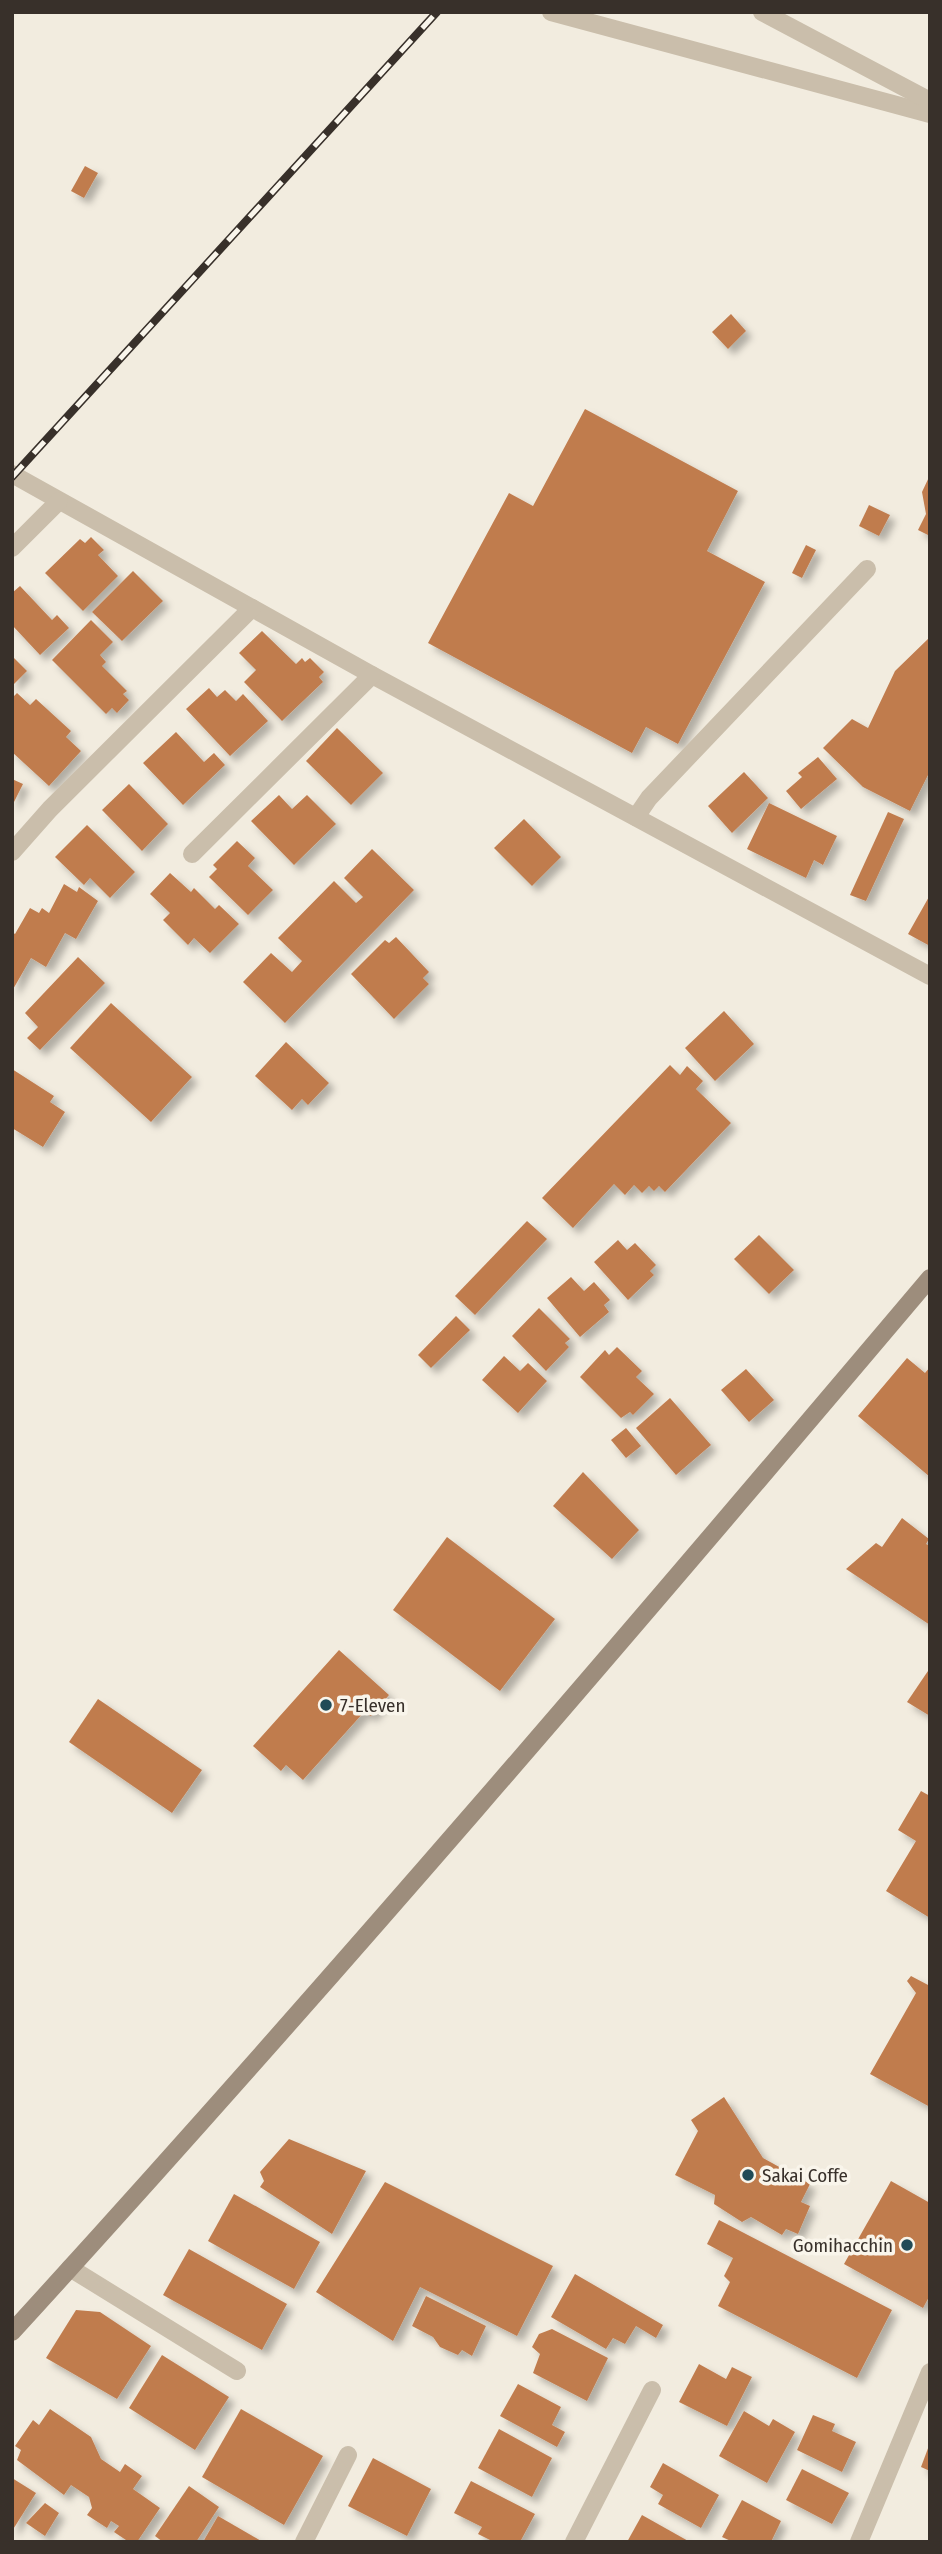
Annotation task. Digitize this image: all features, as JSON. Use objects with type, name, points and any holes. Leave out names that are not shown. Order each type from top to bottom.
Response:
[{"type":"street","points":[[551,12],[930,114]]},
{"type":"street","points":[[762,12],[930,101]]},
{"type":"street","points":[[12,474],[372,675],[930,976]]},
{"type":"street","points":[[12,548],[59,501]]},
{"type":"street","points":[[636,817],[649,798],[867,569]]},
{"type":"street","points":[[12,852],[50,809],[252,608]]},
{"type":"street","points":[[192,854],[372,675]]},
{"type":"street","points":[[15,2323],[70,2267],[609,1656],[930,1278]]},
{"type":"street","points":[[70,2267],[237,2371]]},
{"type":"street","points":[[859,2542],[930,2372]]},
{"type":"street","points":[[573,2542],[652,2390]]},
{"type":"street","points":[[304,2542],[348,2455]]},
{"type":"building","points":[[85,166],[98,173],[84,198],[71,191]]},
{"type":"building","points":[[731,314],[746,331],[728,349],[712,332]]},
{"type":"building","points":[[585,409],[738,491],[707,551],[765,582],[678,744],[646,727],[632,753],[428,643],[509,493],[533,506]]},
{"type":"building","points":[[930,475],[930,536],[918,530],[926,514],[922,492]]},
{"type":"building","points":[[869,505],[890,515],[879,536],[859,526]]},
{"type":"building","points":[[91,537],[104,550],[98,555],[118,576],[83,611],[45,573],[80,539],[85,543]]},
{"type":"building","points":[[806,545],[816,550],[802,578],[792,573]]},
{"type":"building","points":[[133,571],[163,601],[122,641],[92,612]]},
{"type":"building","points":[[20,586],[52,620],[57,615],[69,628],[40,655],[12,625],[12,593]]},
{"type":"building","points":[[91,620],[113,642],[100,655],[106,662],[102,666],[127,691],[123,694],[129,700],[117,713],[112,708],[106,714],[52,660]]},
{"type":"building","points":[[262,631],[296,664],[302,658],[305,662],[310,658],[324,672],[319,677],[323,682],[282,721],[244,682],[256,670],[239,653]]},
{"type":"building","points":[[930,637],[930,771],[910,811],[863,787],[823,748],[852,719],[868,728],[895,671]]},
{"type":"building","points":[[12,656],[27,671],[12,686]]},
{"type":"building","points":[[209,688],[217,697],[225,690],[236,701],[243,694],[268,721],[230,756],[186,709]]},
{"type":"building","points":[[17,693],[30,705],[36,699],[71,731],[66,737],[81,751],[49,786],[12,752],[12,698]]},
{"type":"building","points":[[337,728],[383,773],[351,805],[306,761]]},
{"type":"building","points":[[176,732],[204,762],[214,753],[225,765],[183,805],[143,763]]},
{"type":"building","points":[[818,757],[837,779],[801,809],[786,791],[802,777],[798,773]]},
{"type":"building","points":[[744,772],[768,798],[732,833],[708,806]]},
{"type":"building","points":[[12,779],[23,784],[12,806]]},
{"type":"building","points":[[129,784],[168,824],[142,851],[102,810]]},
{"type":"building","points":[[279,795],[292,809],[307,795],[336,824],[294,865],[251,821]]},
{"type":"building","points":[[769,803],[837,836],[823,865],[814,860],[806,878],[747,849]]},
{"type":"building","points":[[888,812],[904,819],[866,901],[850,895]]},
{"type":"building","points":[[524,819],[561,857],[532,886],[494,848]]},
{"type":"building","points":[[87,825],[135,872],[110,898],[90,878],[84,885],[55,857]]},
{"type":"building","points":[[237,841],[255,858],[248,866],[273,890],[248,915],[209,877],[217,869],[213,865]]},
{"type":"building","points":[[372,849],[414,890],[285,1023],[243,982],[271,953],[292,972],[302,961],[278,938],[334,881],[356,903],[363,897],[344,878]]},
{"type":"building","points":[[170,873],[191,892],[194,888],[215,909],[219,905],[239,924],[210,953],[194,938],[188,945],[163,920],[170,913],[150,894]]},
{"type":"building","points":[[64,884],[77,892],[79,887],[98,901],[76,939],[65,933],[46,967],[31,958],[12,991],[12,932],[15,934],[30,908],[39,913],[42,908],[49,913]]},
{"type":"building","points":[[930,895],[930,946],[908,934]]},
{"type":"building","points":[[396,937],[429,972],[423,978],[429,984],[394,1019],[351,974],[385,940],[389,943]]},
{"type":"building","points":[[78,957],[105,983],[40,1050],[27,1038],[38,1027],[25,1013]]},
{"type":"building","points":[[111,1003],[192,1077],[151,1122],[70,1048]]},
{"type":"building","points":[[724,1011],[754,1044],[715,1081],[685,1048]]},
{"type":"building","points":[[286,1042],[329,1083],[308,1105],[302,1099],[292,1110],[255,1076]]},
{"type":"building","points":[[670,1065],[680,1075],[687,1066],[703,1081],[696,1089],[731,1123],[665,1192],[659,1186],[654,1191],[649,1186],[642,1193],[634,1185],[625,1195],[614,1184],[573,1228],[542,1198]]},
{"type":"building","points":[[12,1069],[54,1096],[50,1102],[65,1112],[43,1147],[12,1128]]},
{"type":"building","points":[[527,1221],[547,1239],[475,1315],[455,1296]]},
{"type":"building","points":[[759,1235],[794,1270],[769,1294],[734,1259]]},
{"type":"building","points":[[618,1240],[627,1250],[635,1243],[656,1265],[650,1271],[654,1275],[628,1300],[594,1262]]},
{"type":"building","points":[[571,1277],[584,1291],[594,1282],[610,1300],[604,1305],[609,1312],[580,1337],[547,1298]]},
{"type":"building","points":[[539,1308],[570,1339],[565,1343],[569,1347],[546,1371],[512,1336]]},
{"type":"building","points":[[456,1316],[470,1330],[431,1368],[418,1355]]},
{"type":"building","points":[[617,1347],[642,1371],[636,1377],[654,1394],[633,1415],[630,1412],[621,1418],[580,1377],[605,1350],[609,1355]]},
{"type":"building","points":[[504,1356],[520,1371],[528,1363],[547,1381],[518,1413],[482,1380]]},
{"type":"building","points":[[907,1358],[925,1373],[930,1367],[930,1477],[858,1416]]},
{"type":"building","points":[[746,1369],[774,1400],[749,1422],[721,1390]]},
{"type":"building","points":[[670,1398],[711,1445],[676,1475],[636,1428]]},
{"type":"building","points":[[626,1428],[641,1446],[626,1458],[611,1440]]},
{"type":"building","points":[[583,1472],[639,1530],[612,1559],[553,1506]]},
{"type":"building","points":[[902,1518],[929,1539],[926,1544],[930,1546],[930,1625],[846,1569],[876,1543],[882,1547]]},
{"type":"building","points":[[447,1537],[555,1619],[500,1691],[393,1610]]},
{"type":"building","points":[[339,1650],[389,1695],[371,1716],[364,1712],[303,1780],[286,1765],[281,1771],[253,1746]]},
{"type":"building","points":[[930,1668],[930,1716],[907,1702]]},
{"type":"building","points":[[98,1699],[202,1770],[172,1813],[69,1742]]},
{"type":"building","points":[[921,1791],[930,1796],[930,1918],[886,1891],[916,1841],[898,1830]]},
{"type":"building","points":[[911,1976],[930,1986],[930,2107],[870,2074],[916,1993],[907,1981]]},
{"type":"building","points":[[724,2097],[763,2158],[810,2184],[801,2202],[810,2206],[798,2234],[786,2229],[782,2235],[751,2217],[742,2222],[714,2204],[715,2195],[675,2175],[698,2131],[691,2120]]},
{"type":"building","points":[[289,2139],[366,2171],[332,2234],[260,2187],[264,2181],[260,2172]]},
{"type":"building","points":[[891,2181],[930,2203],[930,2295],[923,2308],[844,2264]]},
{"type":"building","points":[[385,2182],[553,2266],[517,2336],[420,2287],[393,2341],[316,2292]]},
{"type":"building","points":[[234,2194],[320,2242],[294,2289],[208,2241]]},
{"type":"building","points":[[719,2220],[892,2310],[857,2378],[718,2306],[730,2282],[724,2276],[733,2258],[707,2244]]},
{"type":"building","points":[[189,2249],[287,2304],[262,2350],[163,2295]]},
{"type":"building","points":[[575,2274],[663,2325],[656,2338],[636,2326],[625,2344],[613,2338],[606,2349],[551,2317]]},
{"type":"building","points":[[426,2296],[486,2326],[472,2356],[462,2350],[458,2355],[440,2347],[433,2337],[412,2326]]},
{"type":"building","points":[[76,2310],[100,2312],[151,2346],[117,2399],[46,2358]]},
{"type":"building","points":[[552,2329],[608,2358],[587,2401],[533,2373],[540,2354],[532,2347],[539,2334]]},
{"type":"building","points":[[162,2355],[229,2397],[195,2450],[129,2408]]},
{"type":"building","points":[[699,2364],[726,2379],[732,2367],[752,2377],[727,2426],[679,2402]]},
{"type":"building","points":[[518,2384],[561,2407],[552,2425],[565,2432],[557,2447],[500,2416]]},
{"type":"building","points":[[50,2409],[91,2437],[101,2459],[120,2472],[125,2464],[142,2476],[133,2489],[160,2508],[137,2542],[129,2542],[114,2532],[119,2526],[111,2521],[107,2528],[87,2515],[92,2508],[89,2497],[71,2485],[64,2495],[17,2460],[21,2450],[15,2446],[33,2420],[39,2425]]},
{"type":"building","points":[[241,2409],[323,2456],[284,2525],[202,2477]]},
{"type":"building","points":[[744,2411],[769,2426],[773,2419],[795,2432],[767,2483],[719,2456]]},
{"type":"building","points":[[813,2415],[835,2424],[832,2431],[856,2442],[842,2472],[797,2450]]},
{"type":"building","points":[[499,2429],[552,2458],[532,2497],[478,2468]]},
{"type":"building","points":[[930,2443],[930,2471],[921,2467]]},
{"type":"building","points":[[373,2458],[431,2489],[407,2536],[348,2506]]},
{"type":"building","points":[[663,2463],[719,2495],[701,2528],[658,2504],[663,2495],[650,2487]]},
{"type":"building","points":[[802,2469],[849,2493],[832,2524],[786,2500]]},
{"type":"building","points":[[12,2478],[36,2493],[12,2531]]},
{"type":"building","points":[[471,2481],[535,2514],[520,2542],[494,2542],[478,2534],[482,2527],[454,2513]]},
{"type":"building","points":[[189,2486],[219,2507],[196,2542],[163,2542],[155,2536]]},
{"type":"building","points":[[742,2500],[781,2521],[771,2542],[733,2542],[722,2537]]},
{"type":"building","points":[[45,2503],[59,2513],[45,2536],[26,2523]]},
{"type":"building","points":[[642,2515],[690,2542],[627,2542]]},
{"type":"building","points":[[218,2516],[263,2542],[203,2542]]},
{"type":"railway","points":[[12,477],[437,12]]},
{"type":"place","name":"7-Eleven","points":[[326,1705]]},
{"type":"place","name":"Sakai Coffe","points":[[748,2175]]},
{"type":"place","name":"Gomihacchin","points":[[907,2245]]}]
